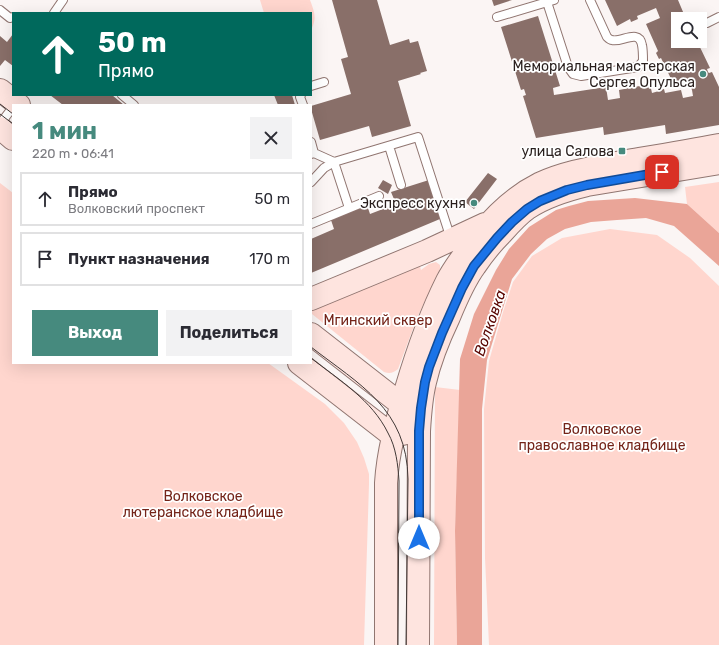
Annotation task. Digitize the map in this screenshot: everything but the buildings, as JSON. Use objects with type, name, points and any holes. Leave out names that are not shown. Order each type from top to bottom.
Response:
[{"type":"street","points":[[0,128],[12,137]]},
{"type":"street","points":[[386,645],[387,466],[393,436],[423,336],[448,280],[464,254],[502,209],[521,194],[541,183],[587,168],[719,145]]},
{"type":"street","points":[[418,645],[419,431],[421,408],[425,382],[437,343],[462,288],[474,266],[512,222],[527,209],[540,201],[567,190],[587,185],[719,163]]},
{"type":"street","points":[[312,298],[427,251],[490,222]]},
{"type":"street","points":[[312,335],[402,405],[419,431]]},
{"type":"street","points":[[300,364],[393,436],[419,431]]},
{"type":"lane","points":[[55,12],[63,0]]},
{"type":"lane","points":[[497,17],[551,1],[568,67],[573,74],[581,76],[638,66],[643,61],[642,43],[638,38],[632,36],[620,40],[612,40],[606,37],[590,0]]},
{"type":"lane","points":[[0,10],[10,18],[12,17]]},
{"type":"lane","points":[[707,23],[719,17]]},
{"type":"lane","points":[[312,86],[324,82]]},
{"type":"lane","points":[[123,96],[133,104]]},
{"type":"lane","points":[[0,124],[12,104]]},
{"type":"lane","points":[[312,181],[324,168],[334,162],[418,137],[451,240]]},
{"type":"lane","points":[[389,146],[401,185]]},
{"type":"lane","points":[[313,153],[334,162],[350,208]]},
{"type":"lane","points":[[312,224],[379,196]]},
{"type":"green space","points":[[260,0],[310,0],[315,17],[314,24],[312,28],[312,12],[264,12]]},
{"type":"green space","points":[[719,182],[719,233],[687,204],[685,187]]},
{"type":"green space","name":"Волковское лютеранское кладбище","points":[[0,183],[12,192],[12,364],[269,364],[325,404],[344,423],[357,442],[369,474],[364,645],[0,645]]},
{"type":"green space","name":"Волковское православное кладбище","points":[[610,229],[657,235],[690,258],[719,286],[719,645],[489,645],[485,558],[484,409],[489,361],[503,312],[513,282],[532,256],[562,238]]},
{"type":"green space","name":"Мгинский сквер","points":[[436,262],[440,265],[440,269],[417,318],[398,369],[393,372],[384,372],[312,314],[312,309],[419,263],[421,270],[429,264]]},
{"type":"green space","points":[[435,387],[460,390],[455,531],[457,645],[434,645]]},
{"type":"water","name":"Волковка","points":[[635,198],[687,204],[719,233],[719,266],[674,226],[646,218],[591,222],[565,229],[547,239],[531,254],[512,279],[487,360],[482,409],[482,645],[457,645],[455,531],[460,359],[474,314],[496,270],[509,249],[529,227],[556,210],[569,206],[588,201]]},
{"type":"tram line","points":[[0,104],[12,113]]},
{"type":"tram line","points":[[0,114],[12,123]]},
{"type":"tram line","points":[[312,348],[347,374],[378,401],[390,416],[399,434],[406,455],[408,479],[406,645]]},
{"type":"tram line","points":[[312,359],[354,391],[373,410],[388,433],[395,450],[399,481],[398,645]]},
{"type":"place","name":"Мемориальная мастерская Сергея Опульса","points":[[703,74]]},
{"type":"place","name":"улица Салова","points":[[622,151]]},
{"type":"place","name":"Экспресс кухня","points":[[474,203]]},
{"type":"route","points":[[419,538],[419,431],[422,395],[437,343],[462,288],[474,266],[512,222],[527,209],[540,201],[567,190],[587,185],[662,172]]}]
